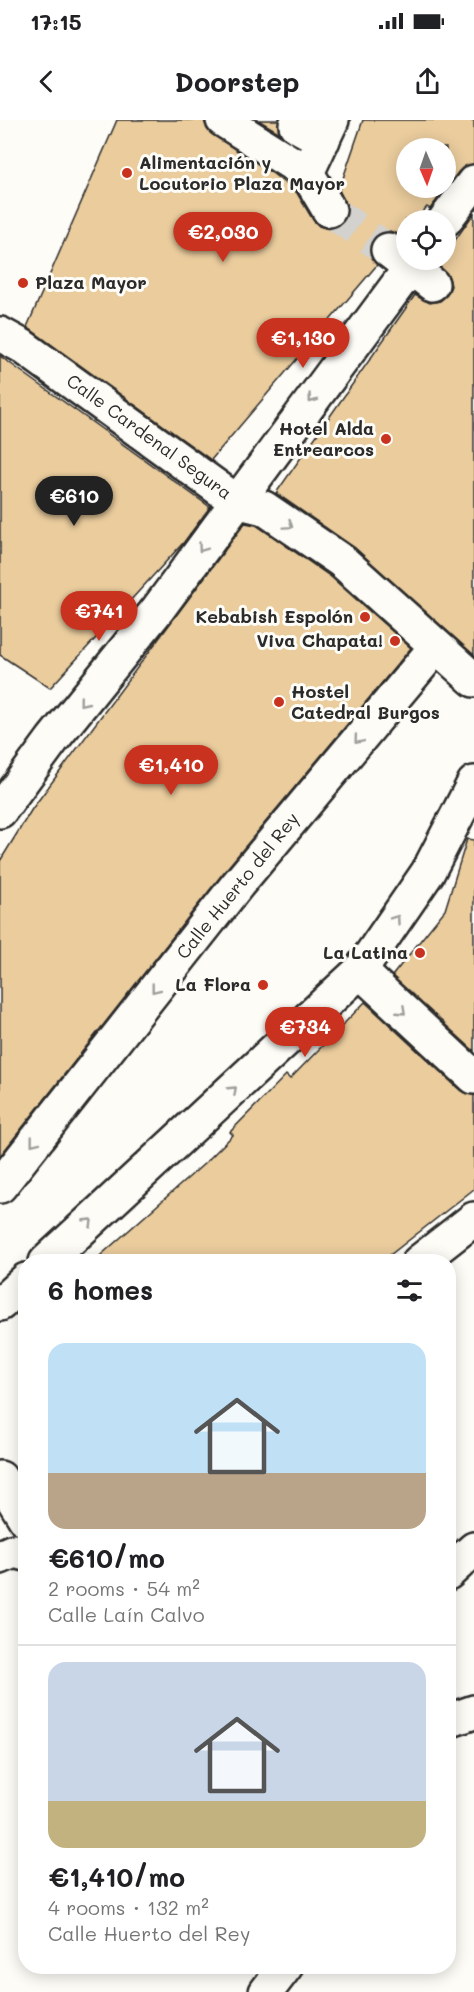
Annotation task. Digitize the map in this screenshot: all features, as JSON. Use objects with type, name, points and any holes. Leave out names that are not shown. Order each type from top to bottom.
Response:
[{"type":"street","points":[[223,120],[307,173],[329,210]]},
{"type":"street","points":[[307,173],[317,128]]},
{"type":"street","points":[[453,210],[474,182]]},
{"type":"street","points":[[0,811],[53,739],[158,609],[408,270]]},
{"type":"street","name":"Calle Cardenal Segura","points":[[15,343],[236,501],[264,508],[343,562],[474,680]]},
{"type":"street","name":"Calle Huerto del Rey","points":[[0,1186],[238,884],[436,647]]},
{"type":"street","points":[[55,1254],[360,971],[429,872],[474,783]]},
{"type":"street","points":[[360,971],[474,1077]]},
{"type":"street","points":[[429,1254],[474,1219]]},
{"type":"street","points":[[0,1304],[18,1287]]},
{"type":"street","points":[[0,1478],[18,1507]]},
{"type":"street","points":[[456,1566],[474,1550]]},
{"type":"street","points":[[0,1557],[14,1551],[18,1552]]},
{"type":"street","points":[[456,1718],[474,1712]]},
{"type":"street","points":[[266,1992],[280,1974]]},
{"type":"building","points":[[117,120],[204,120],[207,129],[213,135],[272,173],[297,193],[313,220],[319,226],[329,229],[338,226],[346,219],[348,209],[339,190],[363,120],[474,120],[474,164],[459,171],[456,175],[456,138],[396,138],[396,198],[438,198],[430,209],[427,207],[424,210],[396,210],[396,234],[390,231],[381,232],[374,238],[369,248],[371,258],[377,265],[211,460],[27,327]]},
{"type":"building","points":[[258,120],[279,120],[280,133]]},
{"type":"building","points":[[474,213],[474,655],[355,548],[276,493],[415,295],[430,303],[440,301],[447,295],[451,286],[449,277],[443,270],[456,270],[456,239]]},
{"type":"building","points":[[0,356],[210,507],[184,542],[50,688],[0,655]]},
{"type":"building","points":[[245,523],[256,525],[331,577],[411,648],[224,872],[0,1156],[0,861],[32,809]]},
{"type":"building","points":[[467,839],[474,840],[474,1051],[392,976],[445,910]]},
{"type":"building","points":[[365,1002],[461,1091],[474,1095],[474,1189],[391,1254],[102,1254],[205,1163],[233,1135],[230,1132],[286,1075],[290,1079]]},
{"type":"tunnel","points":[[329,210],[388,250]]},
{"type":"place","name":"Alimentación y Locutorio Plaza Mayor","points":[[127,173]]},
{"type":"place","name":"Plaza Mayor","points":[[23,283]]},
{"type":"place","name":"Hotel Alda Entrearcos","points":[[386,439]]},
{"type":"place","name":"Kebabish Espolón","points":[[365,617]]},
{"type":"place","name":"Viva Chapata!","points":[[395,641]]},
{"type":"place","name":"Hostel Catedral Burgos","points":[[279,702]]},
{"type":"place","name":"La Latina","points":[[420,953]]},
{"type":"place","name":"La Flora","points":[[263,985]]}]
